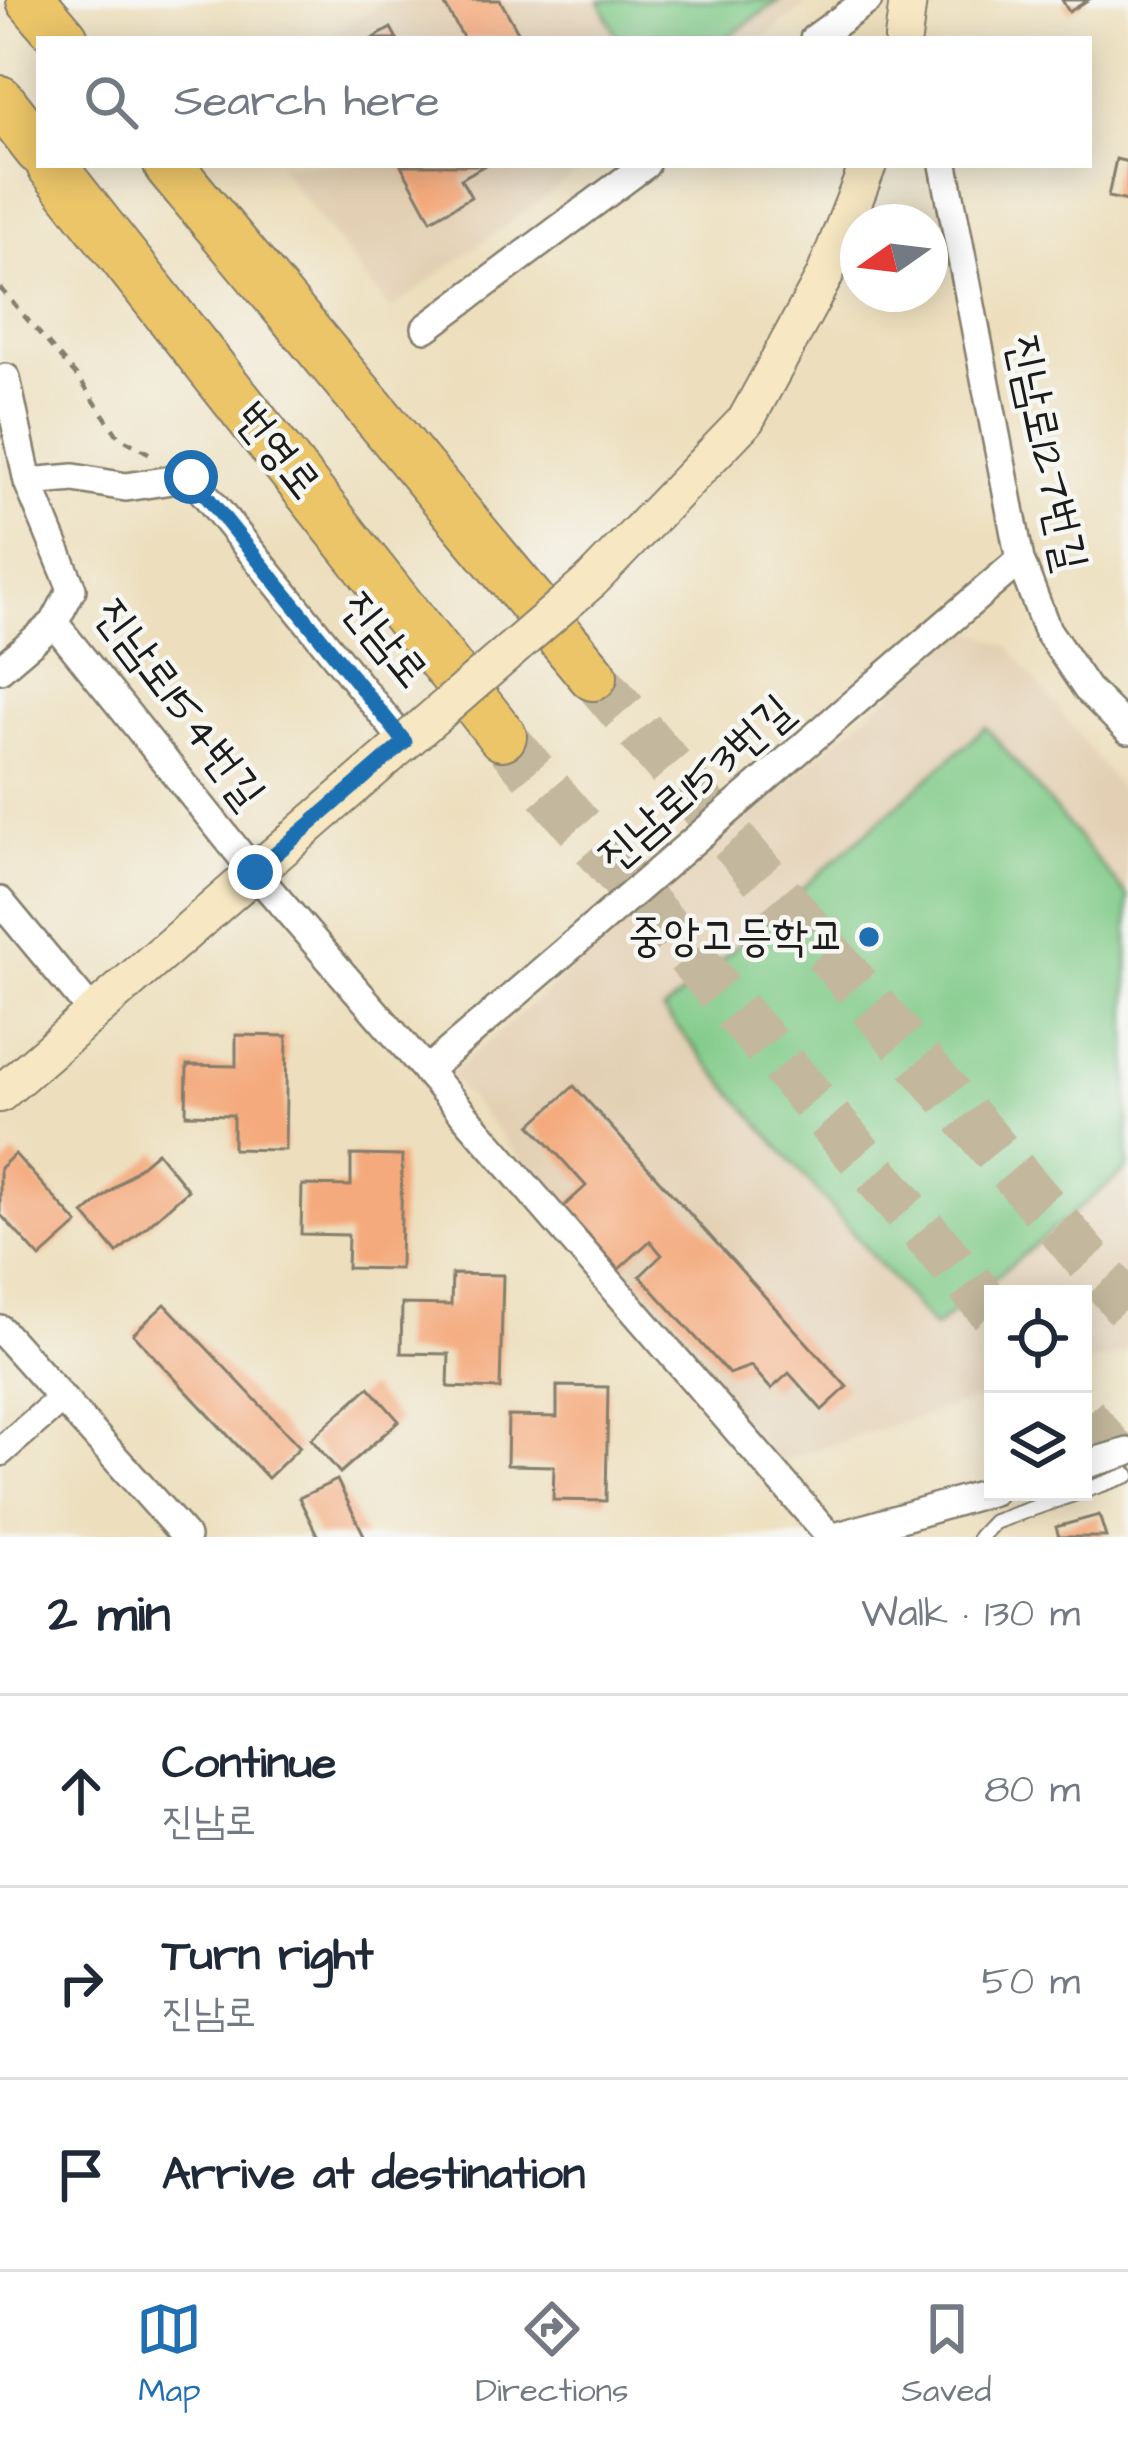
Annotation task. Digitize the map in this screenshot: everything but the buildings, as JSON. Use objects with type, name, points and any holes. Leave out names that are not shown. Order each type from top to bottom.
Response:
[{"type":"highway","points":[[31,0],[61,36]]},
{"type":"highway","points":[[0,100],[36,146]]},
{"type":"highway","name":"번영로","points":[[53,168],[502,736]]},
{"type":"highway","points":[[171,168],[593,676]]},
{"type":"main road","points":[[405,742],[592,580],[746,420],[824,278],[867,168]]},
{"type":"main road","name":"진남로","points":[[0,1094],[405,742]]},
{"type":"street","points":[[818,36],[868,0]]},
{"type":"street","points":[[426,328],[641,168]]},
{"type":"street","name":"진남로127번길","points":[[945,168],[1020,560],[1047,630],[1087,689],[1128,730]]},
{"type":"street","name":"진남로154번길","points":[[6,378],[28,482],[73,589],[54,623],[255,872]]},
{"type":"street","points":[[28,482],[74,478],[125,487],[191,477]]},
{"type":"street","name":"진남로","points":[[191,477],[405,742]]},
{"type":"street","name":"진남로153번길","points":[[427,1071],[1020,560]]},
{"type":"street","points":[[0,669],[54,623]]},
{"type":"street","points":[[255,872],[833,1537],[984,1494]]},
{"type":"street","points":[[0,901],[93,1013]]},
{"type":"street","points":[[0,1329],[186,1537]]},
{"type":"street","points":[[0,1452],[61,1399]]},
{"type":"street","points":[[1092,1462],[1128,1452]]},
{"type":"lane","points":[[1092,1487],[1128,1475]]},
{"type":"lane","points":[[980,1537],[994,1522],[1053,1501]]},
{"type":"path","points":[[0,288],[80,380],[118,436],[191,477]]},
{"type":"shaded area","points":[[385,0],[814,0],[765,36],[328,36]]},
{"type":"shaded area","points":[[280,168],[584,168],[390,310]]},
{"type":"shaded area","name":"중앙고등학교","points":[[967,628],[1009,646],[1128,799],[1128,1351],[1092,1363],[1092,1285],[984,1285],[984,1397],[777,1462],[449,1075]]},
{"type":"green space","points":[[599,0],[780,0],[729,36],[617,36]]},
{"type":"green space","points":[[986,727],[1128,897],[1128,1168],[934,1328],[663,1011]]},
{"type":"tunnel","points":[[593,676],[1128,1307]]},
{"type":"tunnel","points":[[502,736],[984,1301]]},
{"type":"tunnel","points":[[1092,1428],[1128,1470]]},
{"type":"place","name":"중앙고등학교","points":[[869,937]]},
{"type":"route","points":[[191,477],[405,742],[255,872]]}]
